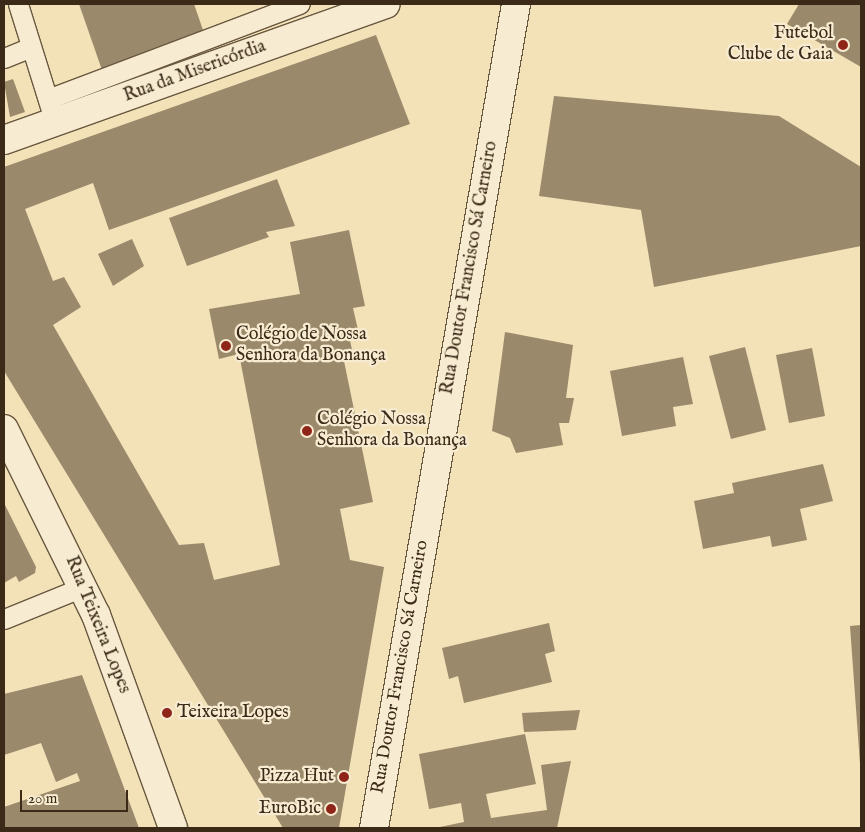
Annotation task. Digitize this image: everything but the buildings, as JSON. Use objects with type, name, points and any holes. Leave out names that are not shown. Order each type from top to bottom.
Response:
[{"type":"street","name":"Rua da Misericórdia","points":[[4,140],[52,110],[386,4]]},
{"type":"street","name":"Rua Doutor Francisco Sá Carneiro","points":[[374,828],[516,4]]},
{"type":"street","name":"Rua Teixeira Lopes","points":[[4,429],[83,587],[173,828]]},
{"type":"lane","points":[[18,4],[52,110],[300,4]]},
{"type":"lane","points":[[4,58],[31,47]]},
{"type":"lane","points":[[4,619],[83,587]]},
{"type":"place","name":"Futebol Clube de Gaia","points":[[843,45]]},
{"type":"place","name":"Colégio de Nossa Senhora da Bonança","points":[[226,346]]},
{"type":"place","name":"Colégio Nossa Senhora da Bonança","points":[[307,431]]},
{"type":"place","name":"Teixeira Lopes","points":[[167,713]]},
{"type":"place","name":"Pizza Hut","points":[[344,777]]},
{"type":"place","name":"EuroBic","points":[[331,809]]}]
